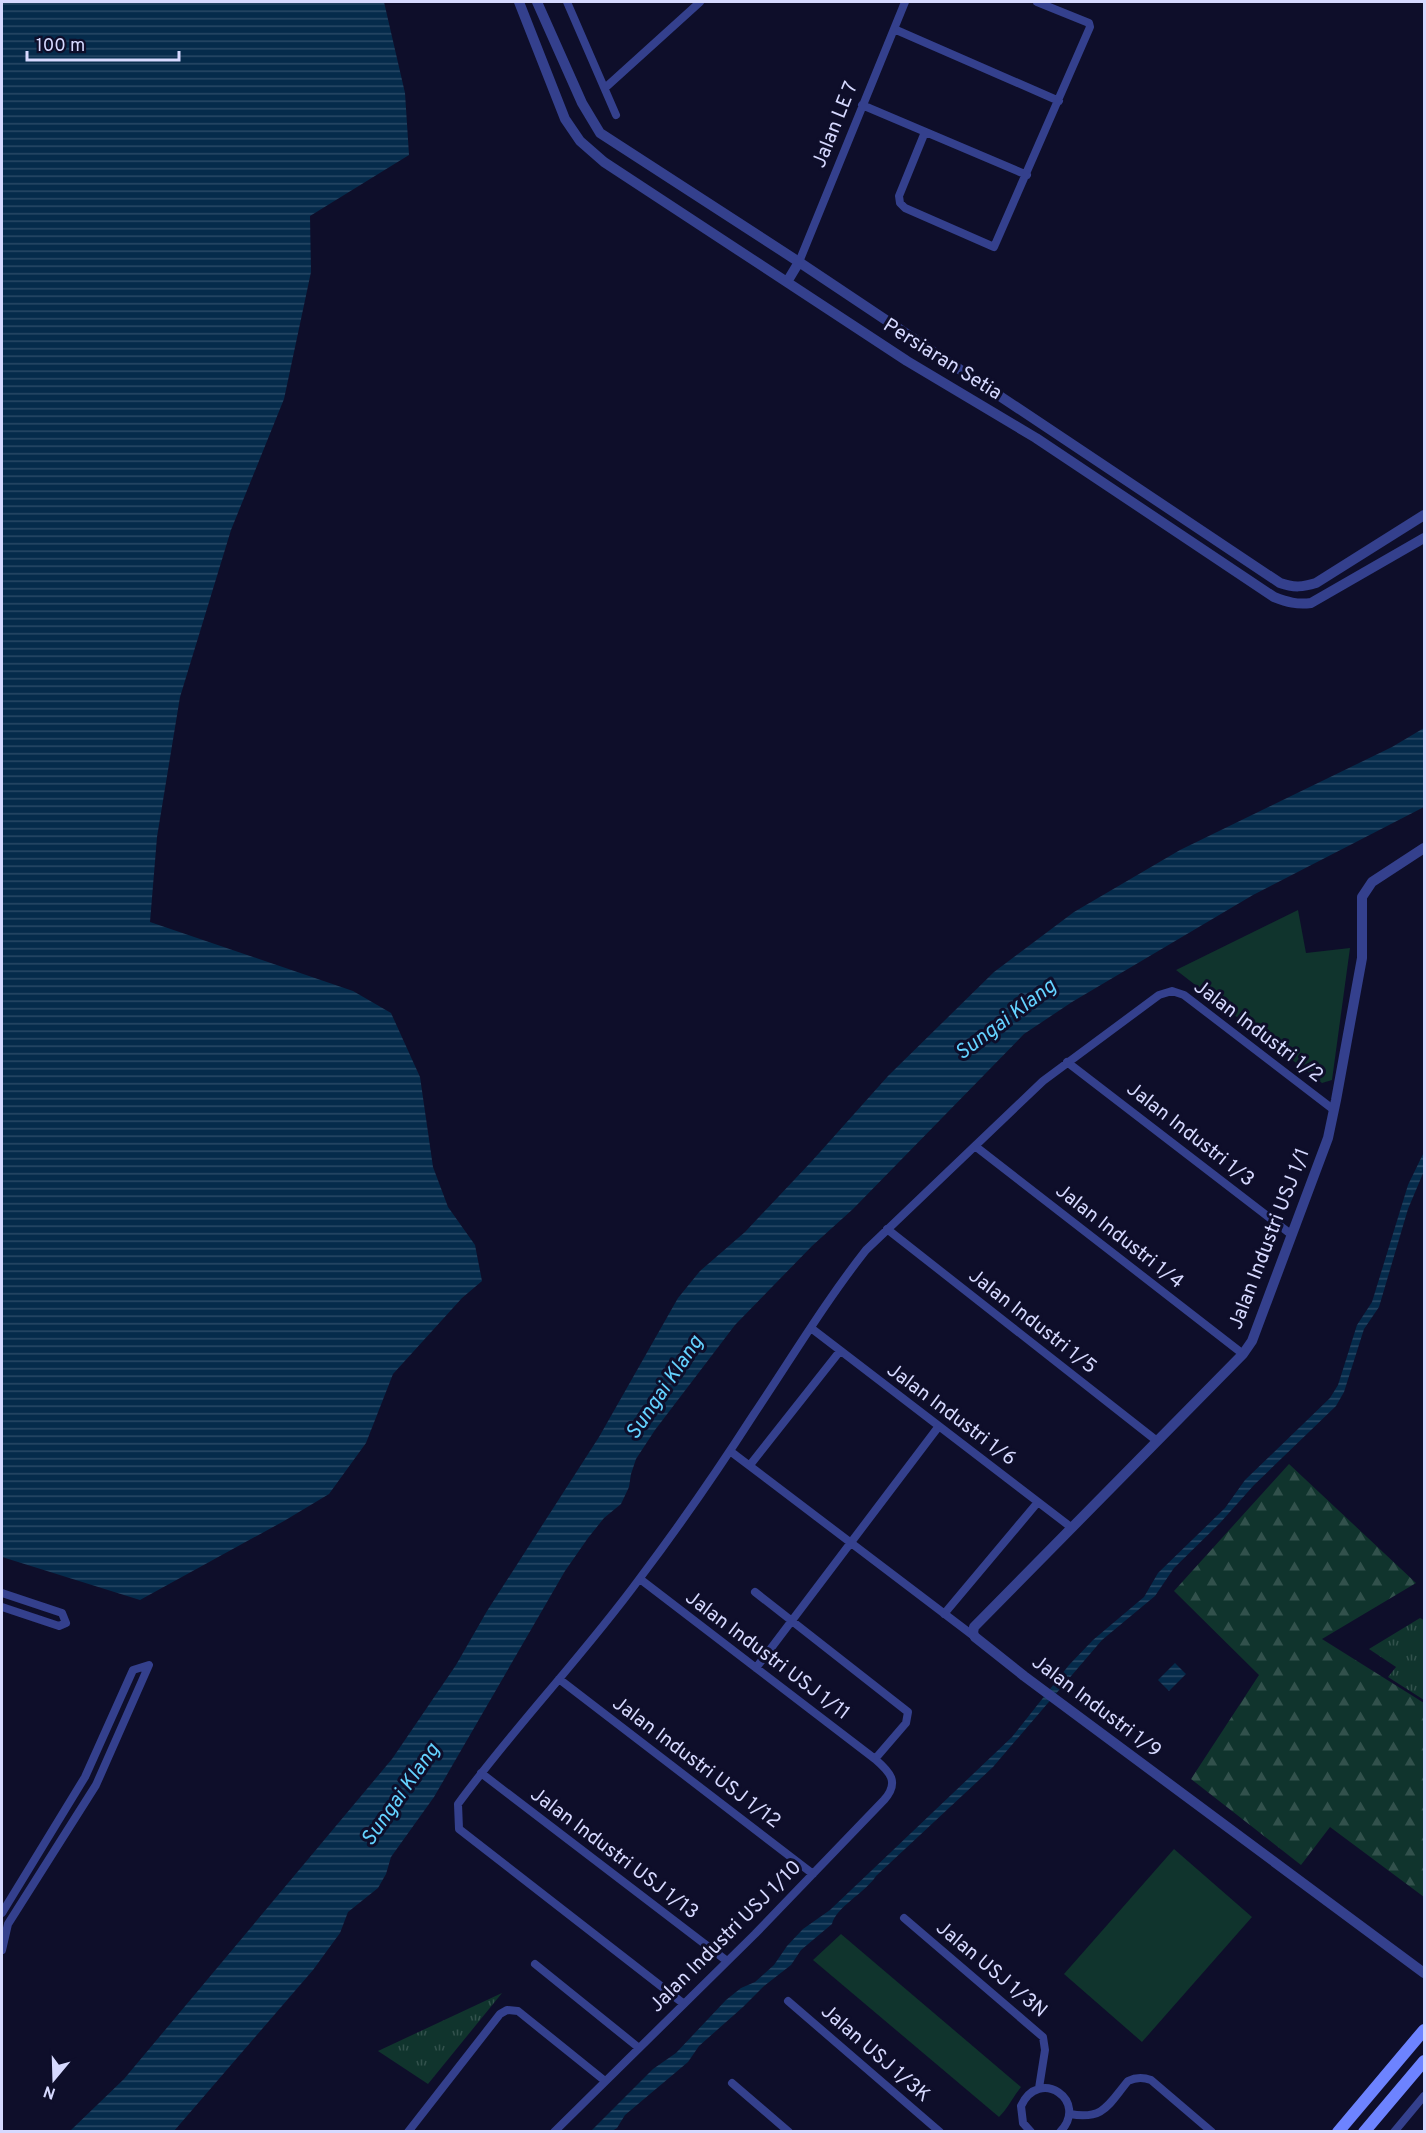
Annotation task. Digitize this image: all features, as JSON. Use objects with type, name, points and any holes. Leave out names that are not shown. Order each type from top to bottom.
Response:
[{"type":"main road","points":[[1338,2132],[1425,2030]]},
{"type":"main road","points":[[1364,2132],[1425,2061]]},
{"type":"street","name":"Persiaran Setia","points":[[519,2],[565,119],[580,141],[604,162],[944,385],[1036,438],[1274,597],[1294,603]]},
{"type":"street","name":"Persiaran Setia","points":[[537,2],[582,103],[600,133],[799,262],[1280,583],[1297,587]]},
{"type":"street","points":[[567,2],[616,115]]},
{"type":"street","points":[[605,88],[700,2]]},
{"type":"street","name":"Jalan LE 7","points":[[799,262],[905,2]]},
{"type":"street","points":[[925,132],[899,196],[900,203],[905,208],[992,248],[995,246],[1027,175],[1090,27],[1089,23],[1037,2]]},
{"type":"street","points":[[894,29],[1059,101]]},
{"type":"street","points":[[862,105],[1027,175]]},
{"type":"street","points":[[787,282],[799,262]]},
{"type":"street","points":[[1425,515],[1316,583],[1297,587],[1294,603],[1311,603],[1322,598],[1425,538]]},
{"type":"street","name":"Jalan Industri USJ 1/1","points":[[975,1637],[974,1627],[1243,1354],[1252,1341],[1328,1138],[1362,958],[1362,897],[1372,882],[1425,848]]},
{"type":"street","name":"Jalan Industri 1/2","points":[[1067,1062],[1159,995],[1172,991],[1184,995],[1334,1110]]},
{"type":"street","points":[[684,2004],[459,1829],[458,1804],[640,1579],[730,1451],[844,1278],[866,1250],[1042,1082],[1067,1062]]},
{"type":"street","name":"Jalan Industri 1/3","points":[[1067,1062],[1292,1235]]},
{"type":"street","name":"Jalan Industri 1/4","points":[[975,1146],[1243,1354]]},
{"type":"street","name":"Jalan Industri 1/5","points":[[886,1229],[1157,1441]]},
{"type":"street","name":"Jalan Industri 1/6","points":[[811,1328],[1072,1528]]},
{"type":"street","points":[[750,1466],[840,1351]]},
{"type":"street","points":[[756,1668],[939,1426]]},
{"type":"street","name":"Jalan Industri 1/9","points":[[730,1451],[1044,1691],[1425,1973]]},
{"type":"street","points":[[944,1614],[1038,1502]]},
{"type":"street","name":"Jalan Industri USJ 1/11","points":[[640,1579],[875,1759]]},
{"type":"street","points":[[755,1592],[908,1712],[906,1723],[875,1759]]},
{"type":"street","points":[[2,1593],[62,1613],[66,1623],[59,1626],[2,1607]]},
{"type":"street","points":[[2,1913],[85,1777],[133,1670],[149,1665],[96,1785],[8,1924],[2,1950]]},
{"type":"street","name":"Jalan Industri USJ 1/12","points":[[559,1679],[813,1874]]},
{"type":"street","name":"Jalan Industri USJ 1/10","points":[[554,2132],[727,1961],[889,1794],[893,1782],[891,1776],[888,1770],[875,1759]]},
{"type":"street","name":"Jalan Industri USJ 1/13","points":[[481,1773],[727,1961]]},
{"type":"street","name":"Jalan USJ 1/3N","points":[[904,1918],[1043,2037],[1045,2050],[1039,2088]]},
{"type":"street","points":[[535,1964],[639,2048]]},
{"type":"street","name":"Jalan USJ 1/3K","points":[[788,2001],[940,2132]]},
{"type":"street","points":[[408,2132],[500,2014],[507,2010],[518,2011],[605,2081]]},
{"type":"street","points":[[1070,2114],[1083,2116],[1099,2113],[1128,2081],[1146,2078],[1212,2132]]},
{"type":"street","points":[[732,2083],[789,2132]]},
{"type":"street","points":[[1028,2131],[1023,2123],[1021,2106],[1025,2098],[1039,2088],[1048,2088],[1064,2096],[1070,2114],[1065,2130]]},
{"type":"street","points":[[1394,2132],[1425,2096]]},
{"type":"green space","points":[[1298,910],[1306,953],[1350,948],[1332,1080],[1322,1083],[1176,970]]},
{"type":"green space","points":[[1289,1464],[1416,1583],[1322,1639],[1424,1703],[1424,1897],[1330,1827],[1301,1865],[1191,1779],[1259,1675],[1174,1591]]},
{"type":"green space","points":[[1420,1618],[1424,1620],[1424,1700],[1388,1677],[1396,1667],[1369,1649]]},
{"type":"green space","points":[[1174,1849],[1252,1917],[1142,2042],[1064,1974]]},
{"type":"green space","points":[[841,1934],[1021,2087],[999,2117],[813,1960]]},
{"type":"green space","points":[[502,1993],[428,2084],[378,2051]]},
{"type":"water","points":[[2,2],[384,2],[405,93],[409,155],[310,216],[311,272],[284,399],[231,530],[180,697],[157,837],[150,922],[353,991],[391,1013],[420,1077],[433,1167],[448,1207],[475,1245],[482,1281],[462,1298],[393,1374],[366,1443],[329,1494],[140,1600],[2,1557]]},
{"type":"water","name":"Sungai Klang","points":[[1424,728],[1424,807],[1253,895],[1072,1002],[1024,1034],[853,1209],[812,1246],[735,1325],[655,1430],[636,1459],[629,1487],[621,1504],[604,1518],[565,1571],[434,1797],[391,1857],[386,1874],[378,1888],[348,1912],[340,1933],[313,1970],[174,2131],[70,2131],[124,2079],[392,1759],[456,1665],[487,1611],[599,1437],[678,1298],[700,1271],[745,1232],[888,1076],[994,972],[1074,912],[1180,850],[1392,747]]},
{"type":"water","points":[[1424,1152],[1424,1171],[1408,1209],[1379,1307],[1364,1329],[1344,1392],[1336,1406],[1254,1485],[1220,1523],[1174,1568],[1155,1596],[1102,1640],[993,1767],[845,1906],[832,1924],[801,1950],[791,1965],[764,1986],[699,2046],[688,2062],[625,2115],[617,2128],[612,2131],[590,2132],[653,2069],[676,2053],[726,2000],[741,1988],[755,1982],[774,1965],[803,1929],[830,1910],[1012,1737],[1069,1665],[1093,1640],[1144,1597],[1158,1573],[1225,1508],[1245,1480],[1330,1398],[1338,1385],[1357,1325],[1372,1302],[1408,1185]]},
{"type":"water","points":[[1175,1663],[1186,1674],[1169,1691],[1158,1680]]}]
